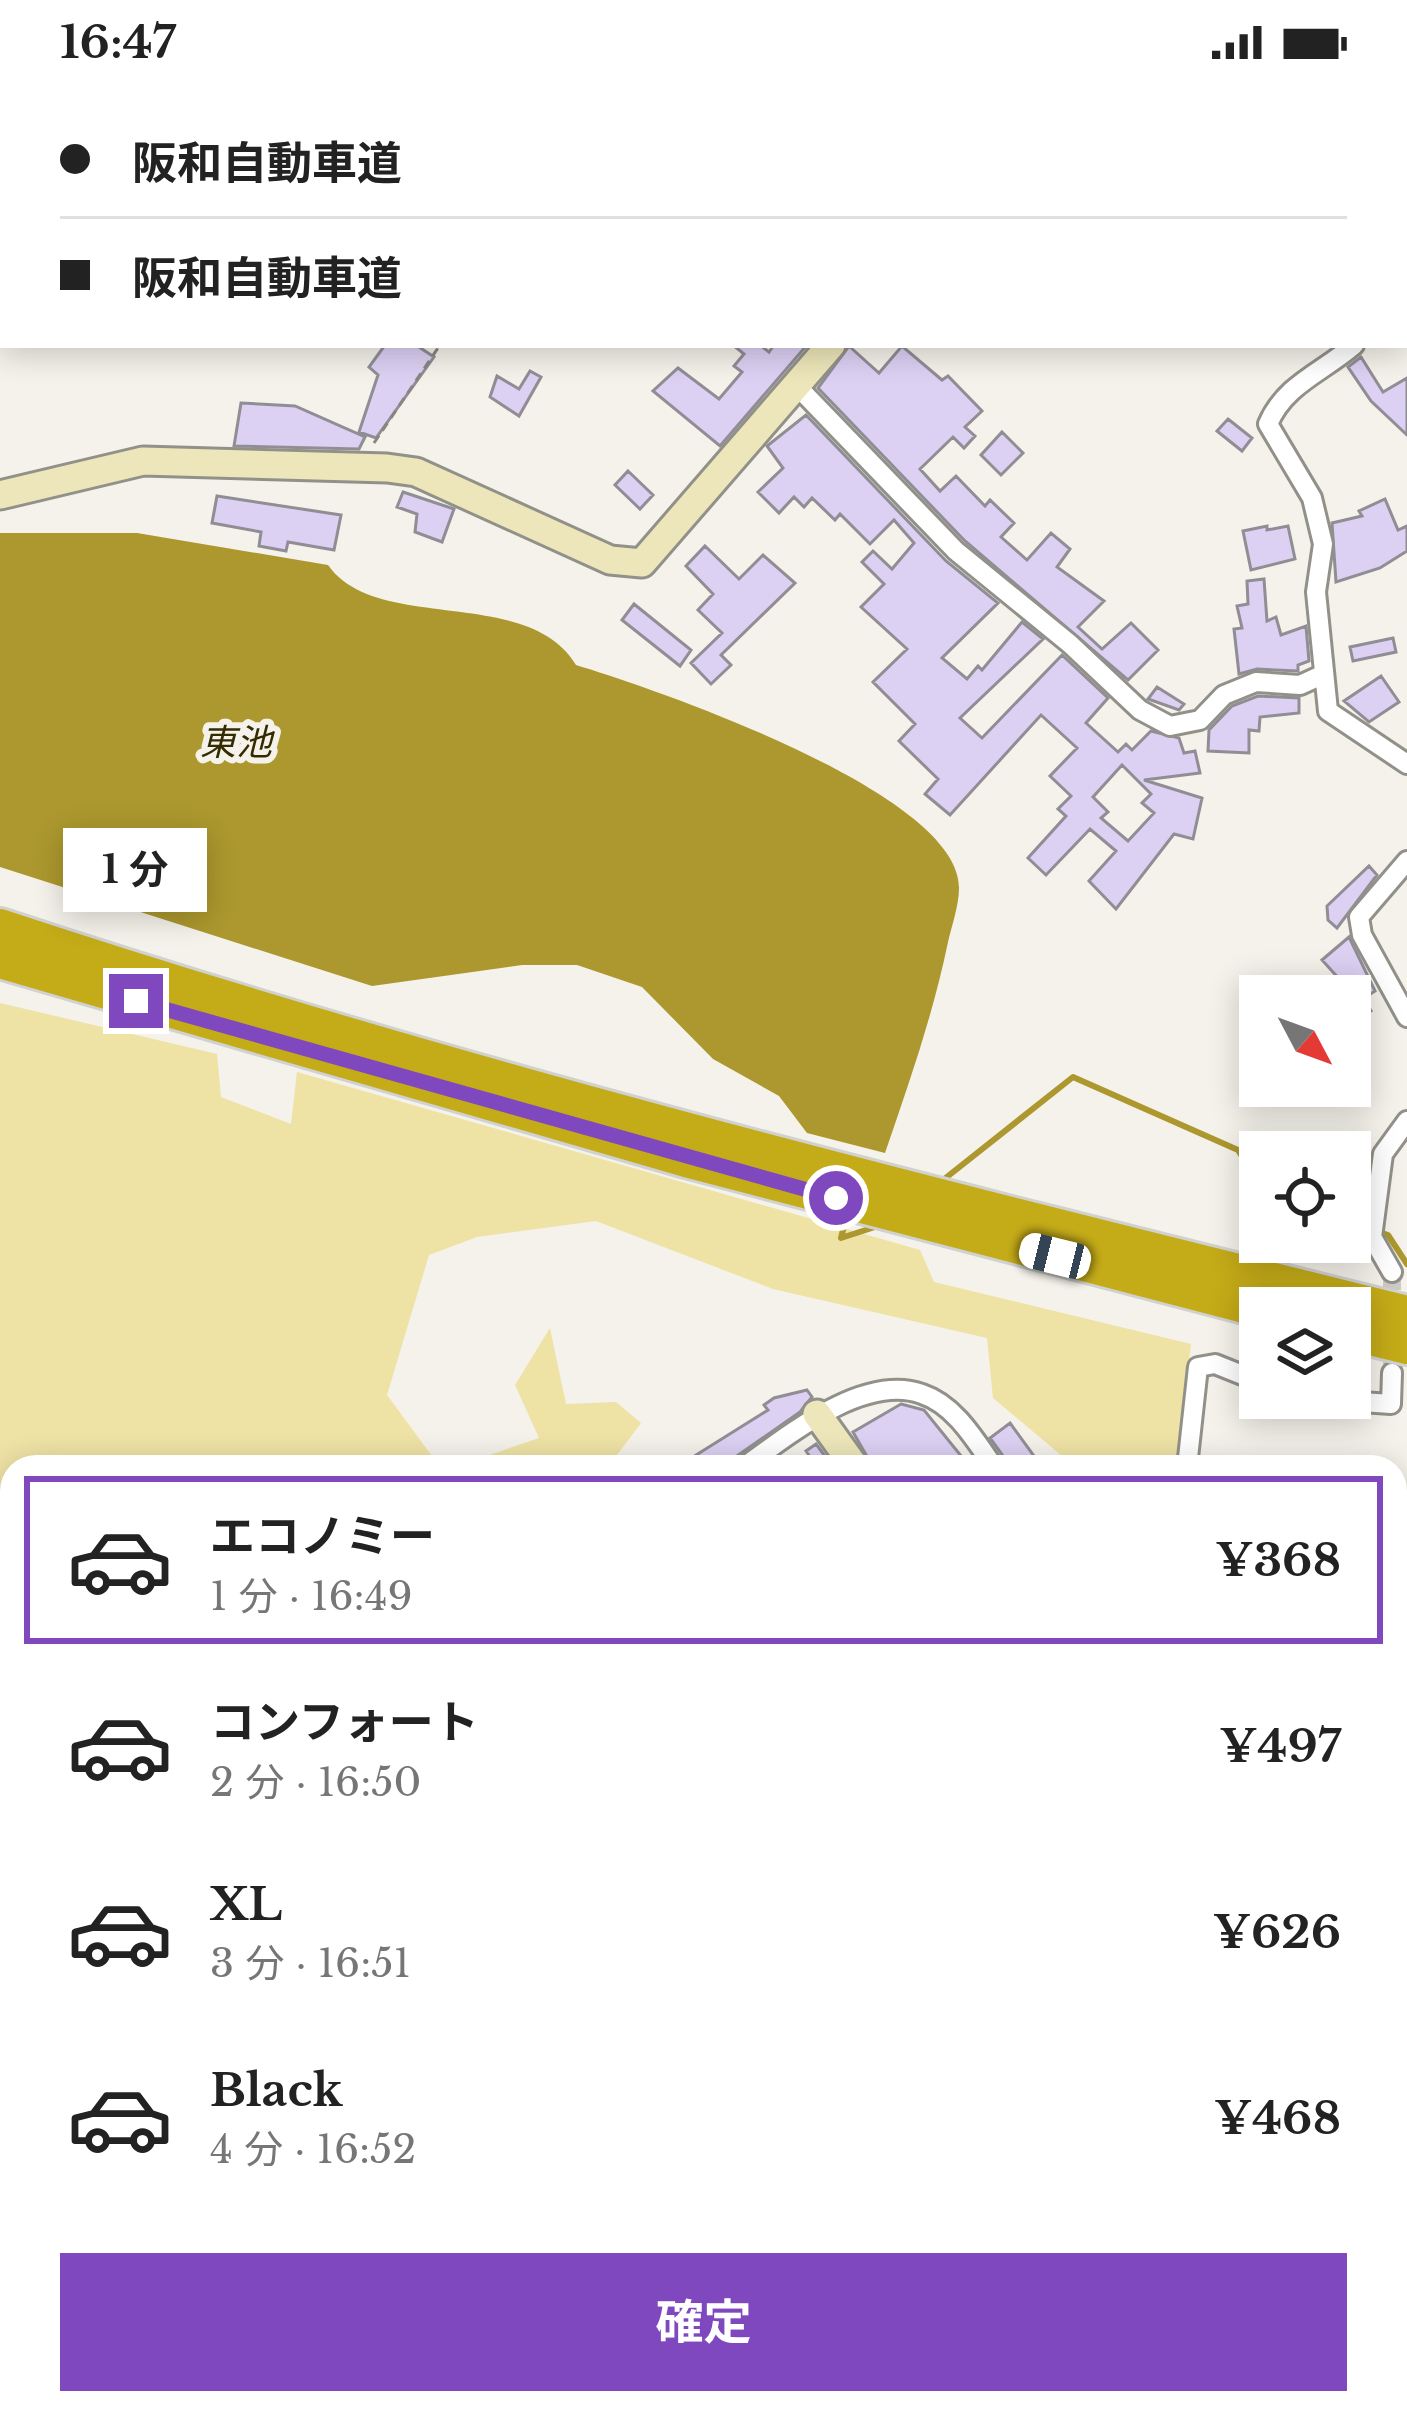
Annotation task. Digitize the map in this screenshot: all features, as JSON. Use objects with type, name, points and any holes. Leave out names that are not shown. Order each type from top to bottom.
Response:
[{"type":"highway","points":[[0,927],[760,1164]]},
{"type":"highway","points":[[0,960],[921,1207],[1239,1303]]},
{"type":"highway","points":[[921,1207],[1407,1315]]},
{"type":"highway","points":[[1371,1343],[1400,1359]]},
{"type":"main road","points":[[0,495],[143,460],[416,472],[610,560],[642,562],[828,348]]},
{"type":"main road","points":[[817,1414],[846,1455]]},
{"type":"street","points":[[1349,348],[1308,374],[1275,408],[1268,424],[1312,498],[1323,544],[1316,592],[1328,710],[1407,764]]},
{"type":"street","points":[[795,384],[956,551],[1070,644],[1140,710],[1170,726],[1200,720],[1224,695],[1256,682],[1300,685],[1322,674]]},
{"type":"street","points":[[1407,862],[1359,917],[1362,935],[1407,1017]]},
{"type":"street","points":[[1392,1272],[1372,1237],[1383,1154],[1407,1120]]},
{"type":"street","points":[[1371,1402],[1391,1403],[1400,1359]]},
{"type":"street","points":[[1188,1455],[1198,1367],[1215,1364],[1239,1374]]},
{"type":"street","points":[[761,1455],[817,1414],[882,1392],[922,1394],[962,1421],[986,1455]]},
{"type":"path","points":[[358,467],[438,348]]},
{"type":"shaded area","points":[[0,1003],[217,1054],[221,1097],[291,1124],[297,1072],[920,1250],[934,1282],[1191,1344],[1177,1455],[1061,1455],[993,1398],[987,1338],[773,1289],[596,1221],[477,1237],[429,1255],[387,1395],[431,1455],[0,1455]]},
{"type":"shaded area","points":[[550,1328],[566,1404],[616,1402],[641,1423],[617,1455],[489,1455],[539,1438],[515,1385]]},
{"type":"water","name":"東池","points":[[0,533],[137,533],[328,565],[350,586],[380,598],[524,625],[554,641],[576,665],[798,750],[911,816],[946,852],[959,895],[928,1022],[885,1153],[807,1133],[779,1096],[713,1059],[642,987],[577,965],[522,965],[372,986],[0,867]]},
{"type":"building","points":[[383,348],[420,348],[434,357],[376,438],[359,432],[378,375],[369,367]]},
{"type":"building","points":[[737,348],[769,352],[772,348],[804,348],[720,446],[653,391],[678,368],[719,399],[742,372],[734,366],[744,354]]},
{"type":"building","points":[[848,348],[879,373],[904,348],[942,380],[948,376],[982,411],[965,427],[975,436],[964,448],[953,437],[920,469],[940,491],[956,476],[985,506],[990,500],[1014,523],[1001,537],[1027,560],[1051,533],[1070,549],[1057,567],[1104,601],[1078,627],[1102,649],[1131,623],[1158,650],[1128,680],[965,541],[818,388]]},
{"type":"building","points":[[1361,357],[1383,392],[1407,378],[1407,435],[1371,401],[1348,367]]},
{"type":"building","points":[[530,371],[541,377],[519,416],[490,397],[497,376],[519,389]]},
{"type":"building","points":[[241,403],[295,406],[365,437],[359,449],[234,446]]},
{"type":"building","points":[[806,415],[946,561],[998,603],[942,658],[967,679],[978,666],[982,670],[1022,622],[1043,639],[960,718],[982,738],[1062,655],[1108,698],[1086,723],[1118,752],[1126,744],[1132,750],[1151,731],[1179,738],[1184,753],[1195,751],[1200,773],[1144,780],[1202,798],[1193,839],[1174,834],[1116,909],[1089,881],[1116,851],[1090,829],[1046,875],[1028,858],[1066,816],[1058,809],[1071,796],[1050,776],[1077,748],[1041,715],[950,815],[925,794],[938,779],[899,741],[915,724],[873,682],[907,649],[861,607],[884,584],[862,562],[873,551],[892,569],[914,543],[894,520],[870,544],[840,514],[835,520],[812,498],[804,507],[794,497],[779,513],[758,492],[783,468],[767,446]],"holes":[[[1122,765],[1151,794],[1142,803],[1154,813],[1128,841],[1101,818],[1108,812],[1093,797]]]},
{"type":"building","points":[[1228,419],[1252,438],[1242,451],[1217,431]]},
{"type":"building","points":[[1002,432],[1023,453],[1001,475],[981,455]]},
{"type":"building","points":[[628,471],[653,495],[640,509],[615,485]]},
{"type":"building","points":[[403,492],[454,509],[442,542],[415,532],[417,514],[397,507]]},
{"type":"building","points":[[217,496],[341,515],[334,550],[288,542],[286,551],[259,546],[261,532],[212,523]]},
{"type":"building","points":[[1385,499],[1398,530],[1407,526],[1407,551],[1380,568],[1336,582],[1332,523],[1362,516],[1359,511]]},
{"type":"building","points":[[1267,526],[1267,530],[1288,526],[1295,559],[1251,570],[1243,531]]},
{"type":"building","points":[[705,546],[739,579],[763,555],[795,583],[721,655],[731,665],[711,684],[691,663],[722,633],[698,610],[713,594],[686,566]]},
{"type":"building","points":[[1264,579],[1267,621],[1276,617],[1281,635],[1306,626],[1309,661],[1298,665],[1298,671],[1257,669],[1239,674],[1234,629],[1242,628],[1237,606],[1248,604],[1247,581]]},
{"type":"building","points":[[634,604],[691,650],[680,666],[622,620]]},
{"type":"building","points":[[1393,638],[1396,652],[1353,661],[1350,647]]},
{"type":"building","points":[[1381,676],[1399,702],[1369,722],[1344,701]]},
{"type":"building","points":[[1157,687],[1184,704],[1179,710],[1148,699]]},
{"type":"building","points":[[1258,696],[1299,698],[1299,713],[1260,717],[1259,731],[1249,730],[1249,753],[1208,751],[1209,730],[1232,706]]},
{"type":"building","points":[[1369,866],[1377,875],[1337,928],[1328,920],[1327,906]]},
{"type":"building","points":[[1349,937],[1367,975],[1336,975],[1322,960]]},
{"type":"building","points":[[807,1390],[812,1397],[800,1412],[738,1455],[696,1455],[768,1410],[764,1405]]},
{"type":"building","points":[[901,1404],[924,1410],[960,1455],[866,1455],[853,1432]]},
{"type":"building","points":[[1010,1423],[1033,1455],[1002,1455],[990,1438]]},
{"type":"building","points":[[816,1444],[824,1455],[809,1455],[806,1451]]},
{"type":"waterway","points":[[938,1184],[1073,1077],[1239,1152]]},
{"type":"waterway","points":[[847,1214],[841,1238],[878,1226]]},
{"type":"waterway","points":[[1371,1229],[1388,1235],[1407,1264]]},
{"type":"tunnel","points":[[1392,1272],[1392,1373]]},
{"type":"route","points":[[136,1001],[836,1198]]}]
